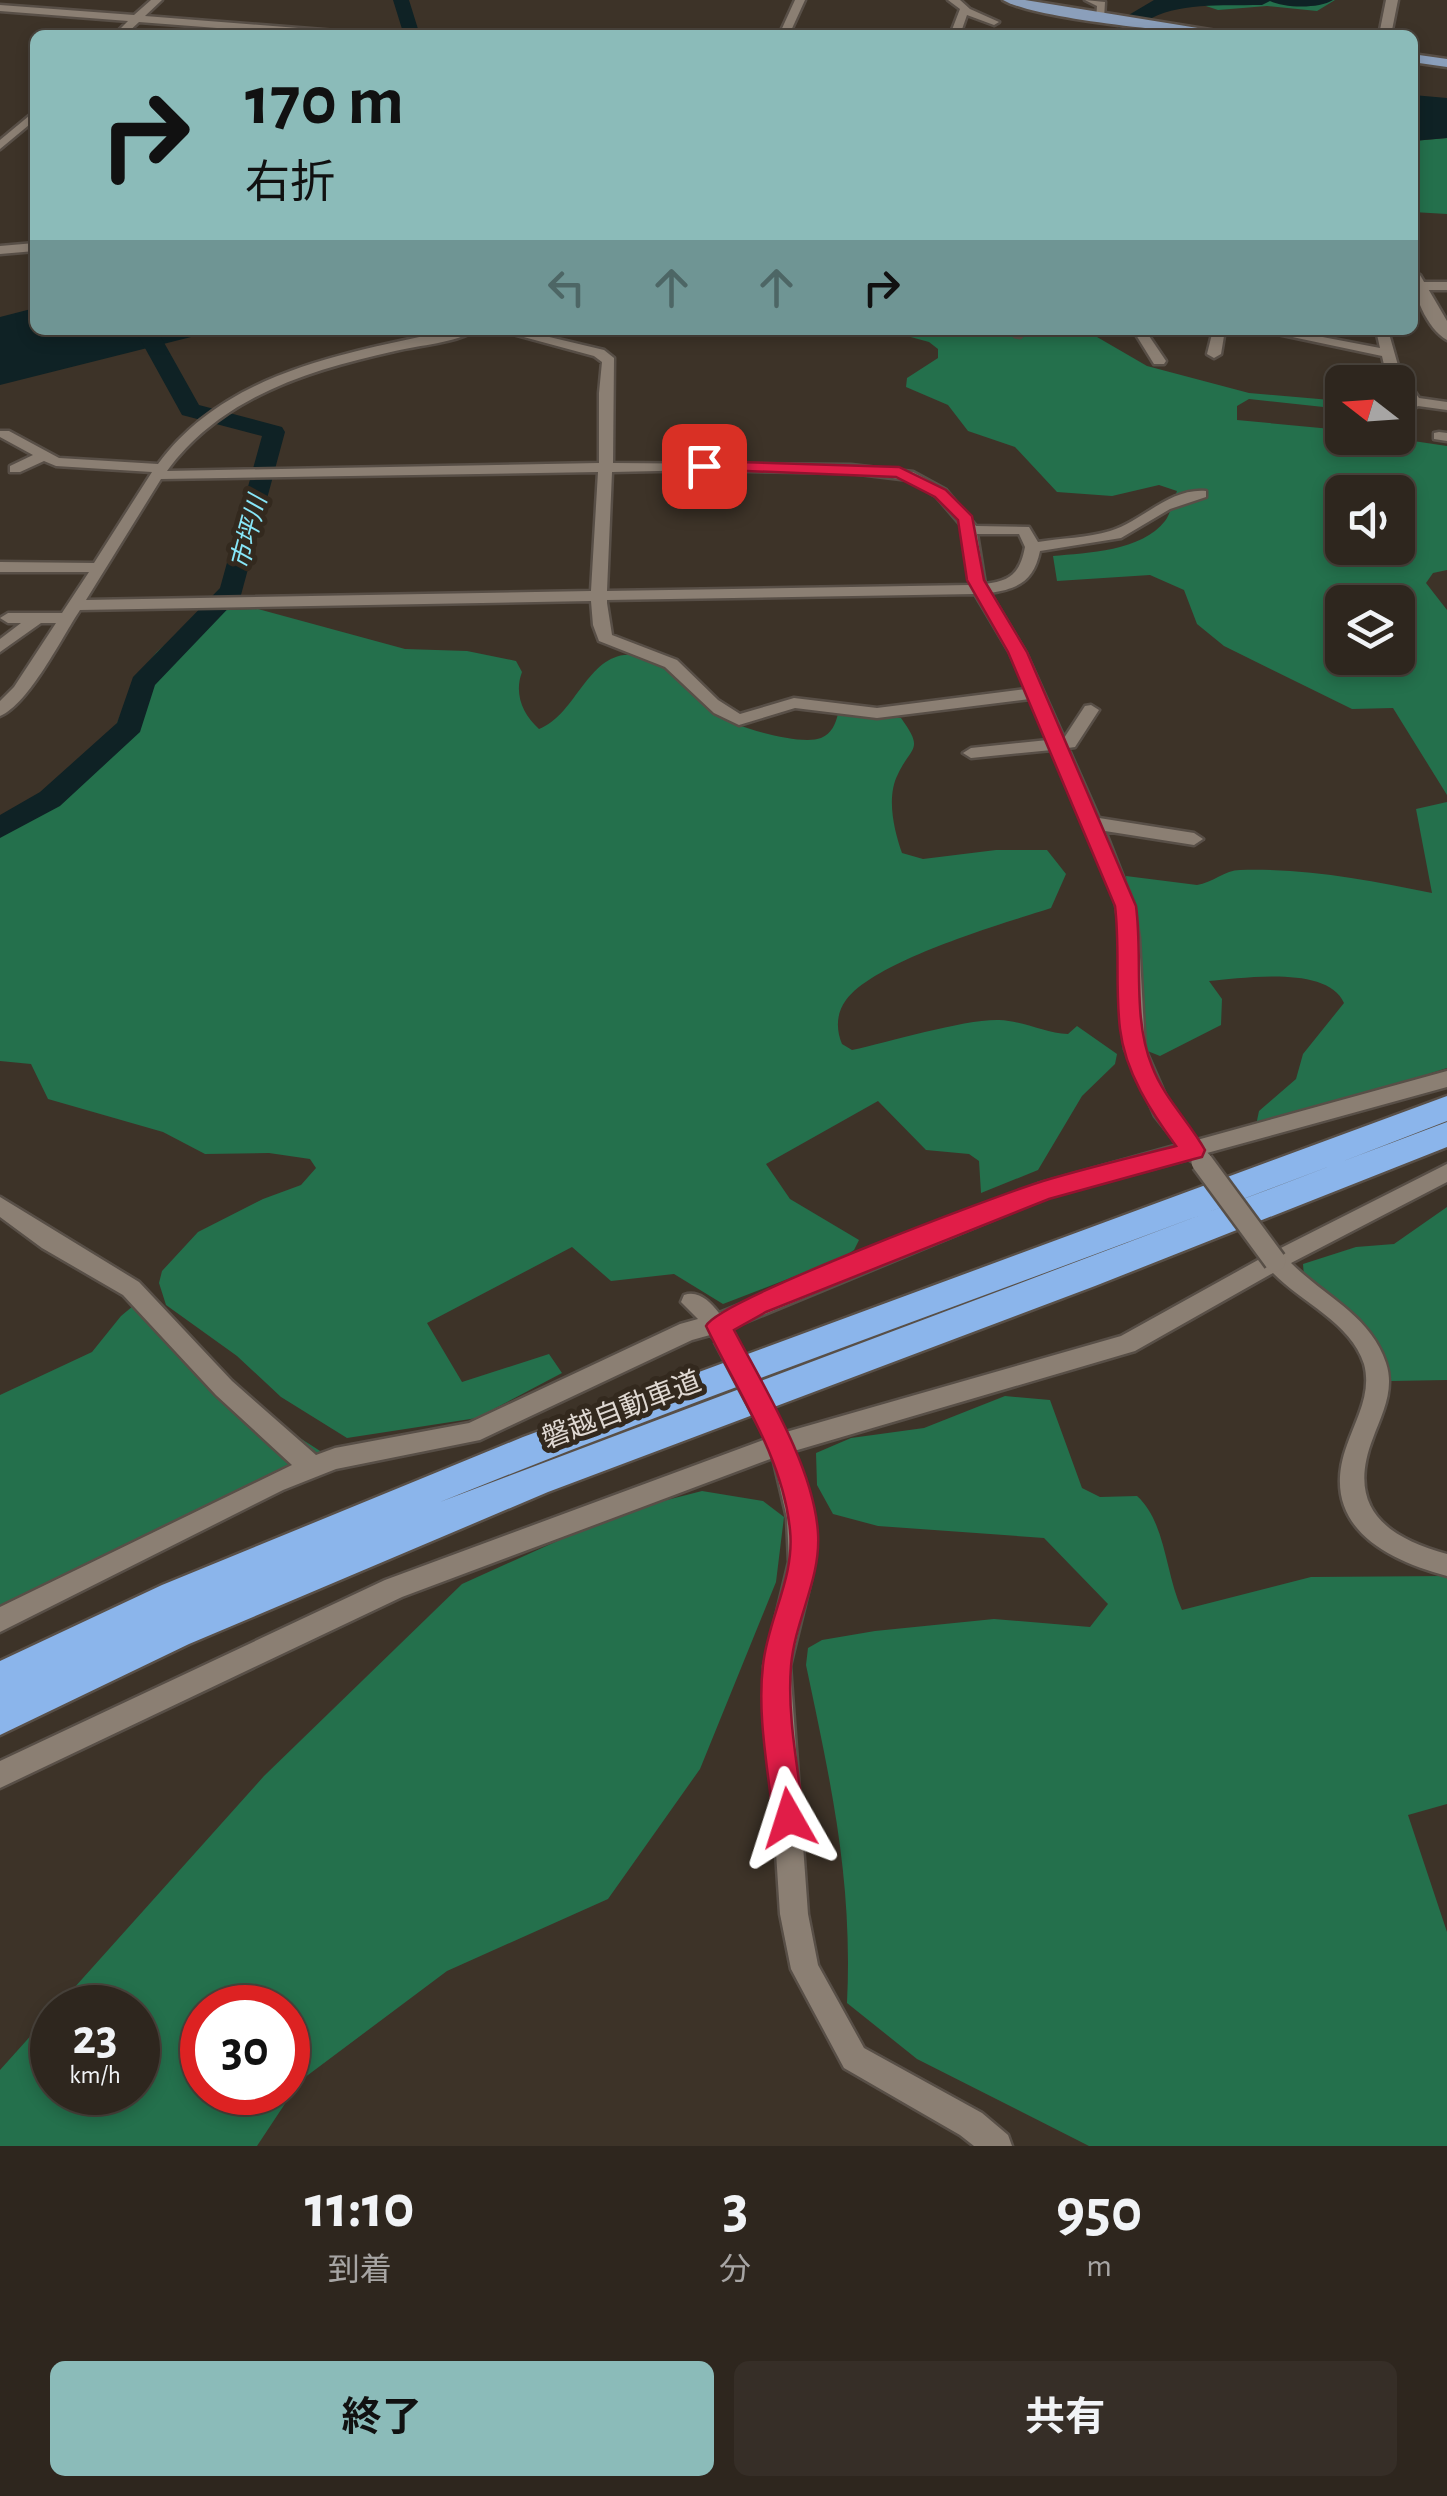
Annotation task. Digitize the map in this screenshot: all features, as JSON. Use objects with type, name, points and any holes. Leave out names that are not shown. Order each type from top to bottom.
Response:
[{"type":"highway","name":"磐越自動車道","points":[[0,1682],[254,1564],[419,1496],[680,1395],[1212,1202],[1447,1108]]},
{"type":"highway","name":"磐越自動車道","points":[[0,1716],[288,1581],[440,1518],[672,1426],[1231,1221],[1447,1134]]},
{"type":"main road","points":[[1010,0],[1201,30]]},
{"type":"main road","points":[[1418,59],[1447,63]]},
{"type":"street","points":[[125,30],[157,0]]},
{"type":"street","points":[[786,30],[800,0]]},
{"type":"street","points":[[953,0],[964,10],[994,22]]},
{"type":"street","points":[[1090,0],[1102,4],[1100,17]]},
{"type":"street","points":[[1386,30],[1392,0]]},
{"type":"street","points":[[0,8],[282,30]]},
{"type":"street","points":[[956,30],[964,10]]},
{"type":"street","points":[[0,146],[30,119]]},
{"type":"street","points":[[0,128],[30,131]]},
{"type":"street","points":[[0,250],[30,247]]},
{"type":"street","points":[[1418,283],[1447,286]]},
{"type":"street","points":[[1418,289],[1447,335]]},
{"type":"street","points":[[0,712],[20,690],[159,471],[184,440],[210,418],[267,385],[326,364],[449,335]]},
{"type":"street","points":[[525,335],[599,353],[609,361],[604,391],[607,445],[601,596],[601,631],[606,638],[669,662],[717,710],[738,720],[794,703],[877,713],[1036,693]]},
{"type":"street","points":[[1143,335],[1160,361]]},
{"type":"street","points":[[1214,354],[1218,335]]},
{"type":"street","points":[[1292,335],[1387,353]]},
{"type":"street","points":[[1383,335],[1391,365]]},
{"type":"street","points":[[1415,401],[1447,406]]},
{"type":"street","points":[[4,434],[67,464],[159,471],[802,467],[899,472],[940,494],[960,511],[969,530],[971,568],[1036,693],[1125,906],[1134,1049],[1162,1110],[1275,1260],[1300,1287],[1344,1321],[1375,1360],[1375,1406],[1350,1474],[1358,1515],[1387,1542],[1447,1565]]},
{"type":"street","points":[[15,469],[44,456]]},
{"type":"street","points":[[1033,547],[1116,534],[1164,506],[1202,494]]},
{"type":"street","points":[[8,618],[70,611],[981,589],[1020,582],[1033,547],[1024,530],[969,530]]},
{"type":"street","points":[[0,567],[98,568]]},
{"type":"street","points":[[0,646],[40,616]]},
{"type":"street","points":[[972,752],[1069,743],[1092,710]]},
{"type":"street","points":[[1091,822],[1194,839]]},
{"type":"street","points":[[0,1620],[190,1522],[314,1468],[336,1459],[472,1433],[688,1331],[721,1332],[758,1305],[1045,1190],[1198,1156],[1447,1079]]},
{"type":"street","points":[[0,1775],[394,1588],[778,1440],[1127,1344],[1275,1260],[1447,1172]]},
{"type":"street","points":[[0,1206],[22,1218],[37,1233],[110,1274],[143,1300],[268,1430],[314,1468]]},
{"type":"street","points":[[692,1302],[721,1332],[778,1440],[804,1529],[804,1570],[782,1635],[777,1666],[794,1914],[806,1969],[854,2058],[971,2124],[997,2146]]},
{"type":"green space","points":[[1188,0],[1335,0],[1317,11],[1267,6],[1218,10]]},
{"type":"green space","points":[[1447,138],[1447,214],[1418,212],[1418,141]]},
{"type":"green space","points":[[903,335],[1094,335],[1147,366],[1249,393],[1325,400],[1325,407],[1249,399],[1237,406],[1237,420],[1325,428],[1325,455],[1415,455],[1415,441],[1447,446],[1447,570],[1433,573],[1426,583],[1447,610],[1447,795],[1393,708],[1352,709],[1224,646],[1197,624],[1184,590],[1150,575],[1057,581],[1053,556],[1113,549],[1143,539],[1165,521],[1177,491],[1159,485],[1112,496],[1057,492],[1015,447],[968,431],[948,405],[906,387],[907,378],[938,358],[938,349],[929,342]]},
{"type":"green space","points":[[258,609],[405,649],[467,651],[516,661],[522,672],[521,703],[539,729],[562,713],[600,667],[624,655],[653,659],[717,715],[768,734],[821,738],[828,734],[838,714],[901,718],[914,743],[892,793],[894,824],[902,853],[923,859],[996,850],[1047,850],[1066,874],[1051,908],[941,945],[861,985],[840,1010],[842,1044],[852,1050],[947,1027],[999,1020],[1068,1034],[1077,1026],[1117,1054],[1115,1064],[1082,1096],[1038,1170],[981,1193],[979,1161],[969,1154],[926,1150],[878,1101],[766,1164],[790,1199],[859,1240],[854,1250],[842,1258],[723,1304],[674,1274],[611,1281],[572,1247],[427,1323],[462,1382],[549,1354],[562,1373],[477,1418],[347,1438],[281,1397],[237,1356],[166,1305],[159,1283],[162,1271],[198,1232],[263,1199],[301,1185],[316,1168],[310,1159],[269,1153],[205,1154],[163,1132],[48,1099],[31,1064],[0,1061],[0,826],[72,779],[114,731],[135,678],[157,652],[203,611]]},
{"type":"green space","points":[[1447,802],[1447,1068],[1255,1130],[1259,1111],[1296,1079],[1303,1054],[1344,1003],[1335,991],[1321,983],[1283,977],[1209,981],[1222,999],[1221,1025],[1160,1056],[1145,1050],[1126,876],[1197,885],[1234,871],[1288,871],[1432,893],[1416,809]]},
{"type":"green space","points":[[1447,1207],[1447,1380],[1391,1381],[1368,1333],[1304,1277],[1303,1264],[1356,1247],[1394,1244]]},
{"type":"green space","points":[[139,1301],[196,1371],[331,1458],[0,1619],[0,1395],[92,1352],[121,1316]]},
{"type":"green space","points":[[1005,1396],[1050,1400],[1082,1488],[1100,1497],[1137,1496],[1147,1507],[1160,1534],[1182,1610],[1311,1577],[1447,1576],[1447,1804],[1408,1815],[1447,1932],[1447,2146],[1089,2146],[917,2059],[847,2003],[843,1873],[832,1792],[806,1665],[808,1648],[822,1640],[875,1631],[994,1619],[1090,1627],[1108,1604],[1044,1538],[878,1526],[833,1514],[817,1485],[816,1453],[851,1438],[924,1428]]},
{"type":"green space","points":[[702,1491],[763,1501],[784,1517],[776,1582],[700,1769],[608,1899],[447,1971],[310,2074],[310,1985],[180,1985],[180,2115],[278,2115],[257,2146],[0,2146],[0,2070],[30,2037],[30,2115],[160,2115],[160,1985],[77,1985],[264,1776],[462,1584],[624,1511]]},
{"type":"water","points":[[1418,95],[1447,98],[1447,138],[1418,141]]},
{"type":"water","points":[[30,309],[30,335],[199,335],[0,385],[0,317]]},
{"type":"waterway","points":[[401,0],[410,30]]},
{"type":"waterway","points":[[1125,30],[1133,19],[1162,2],[1262,0]]},
{"type":"waterway","points":[[1277,0],[1325,0]]},
{"type":"waterway","name":"市坪川","points":[[0,828],[50,799],[130,726],[142,683],[232,590],[274,432],[190,410],[149,335]]},
{"type":"route","points":[[704,466],[899,472],[914,476],[940,494],[966,519],[976,580],[1018,652],[1115,874],[1130,938],[1134,1049],[1162,1110],[1194,1150],[1045,1190],[758,1305],[718,1326],[781,1444],[804,1529],[804,1570],[782,1635],[777,1666],[777,1714],[789,1818]]}]
